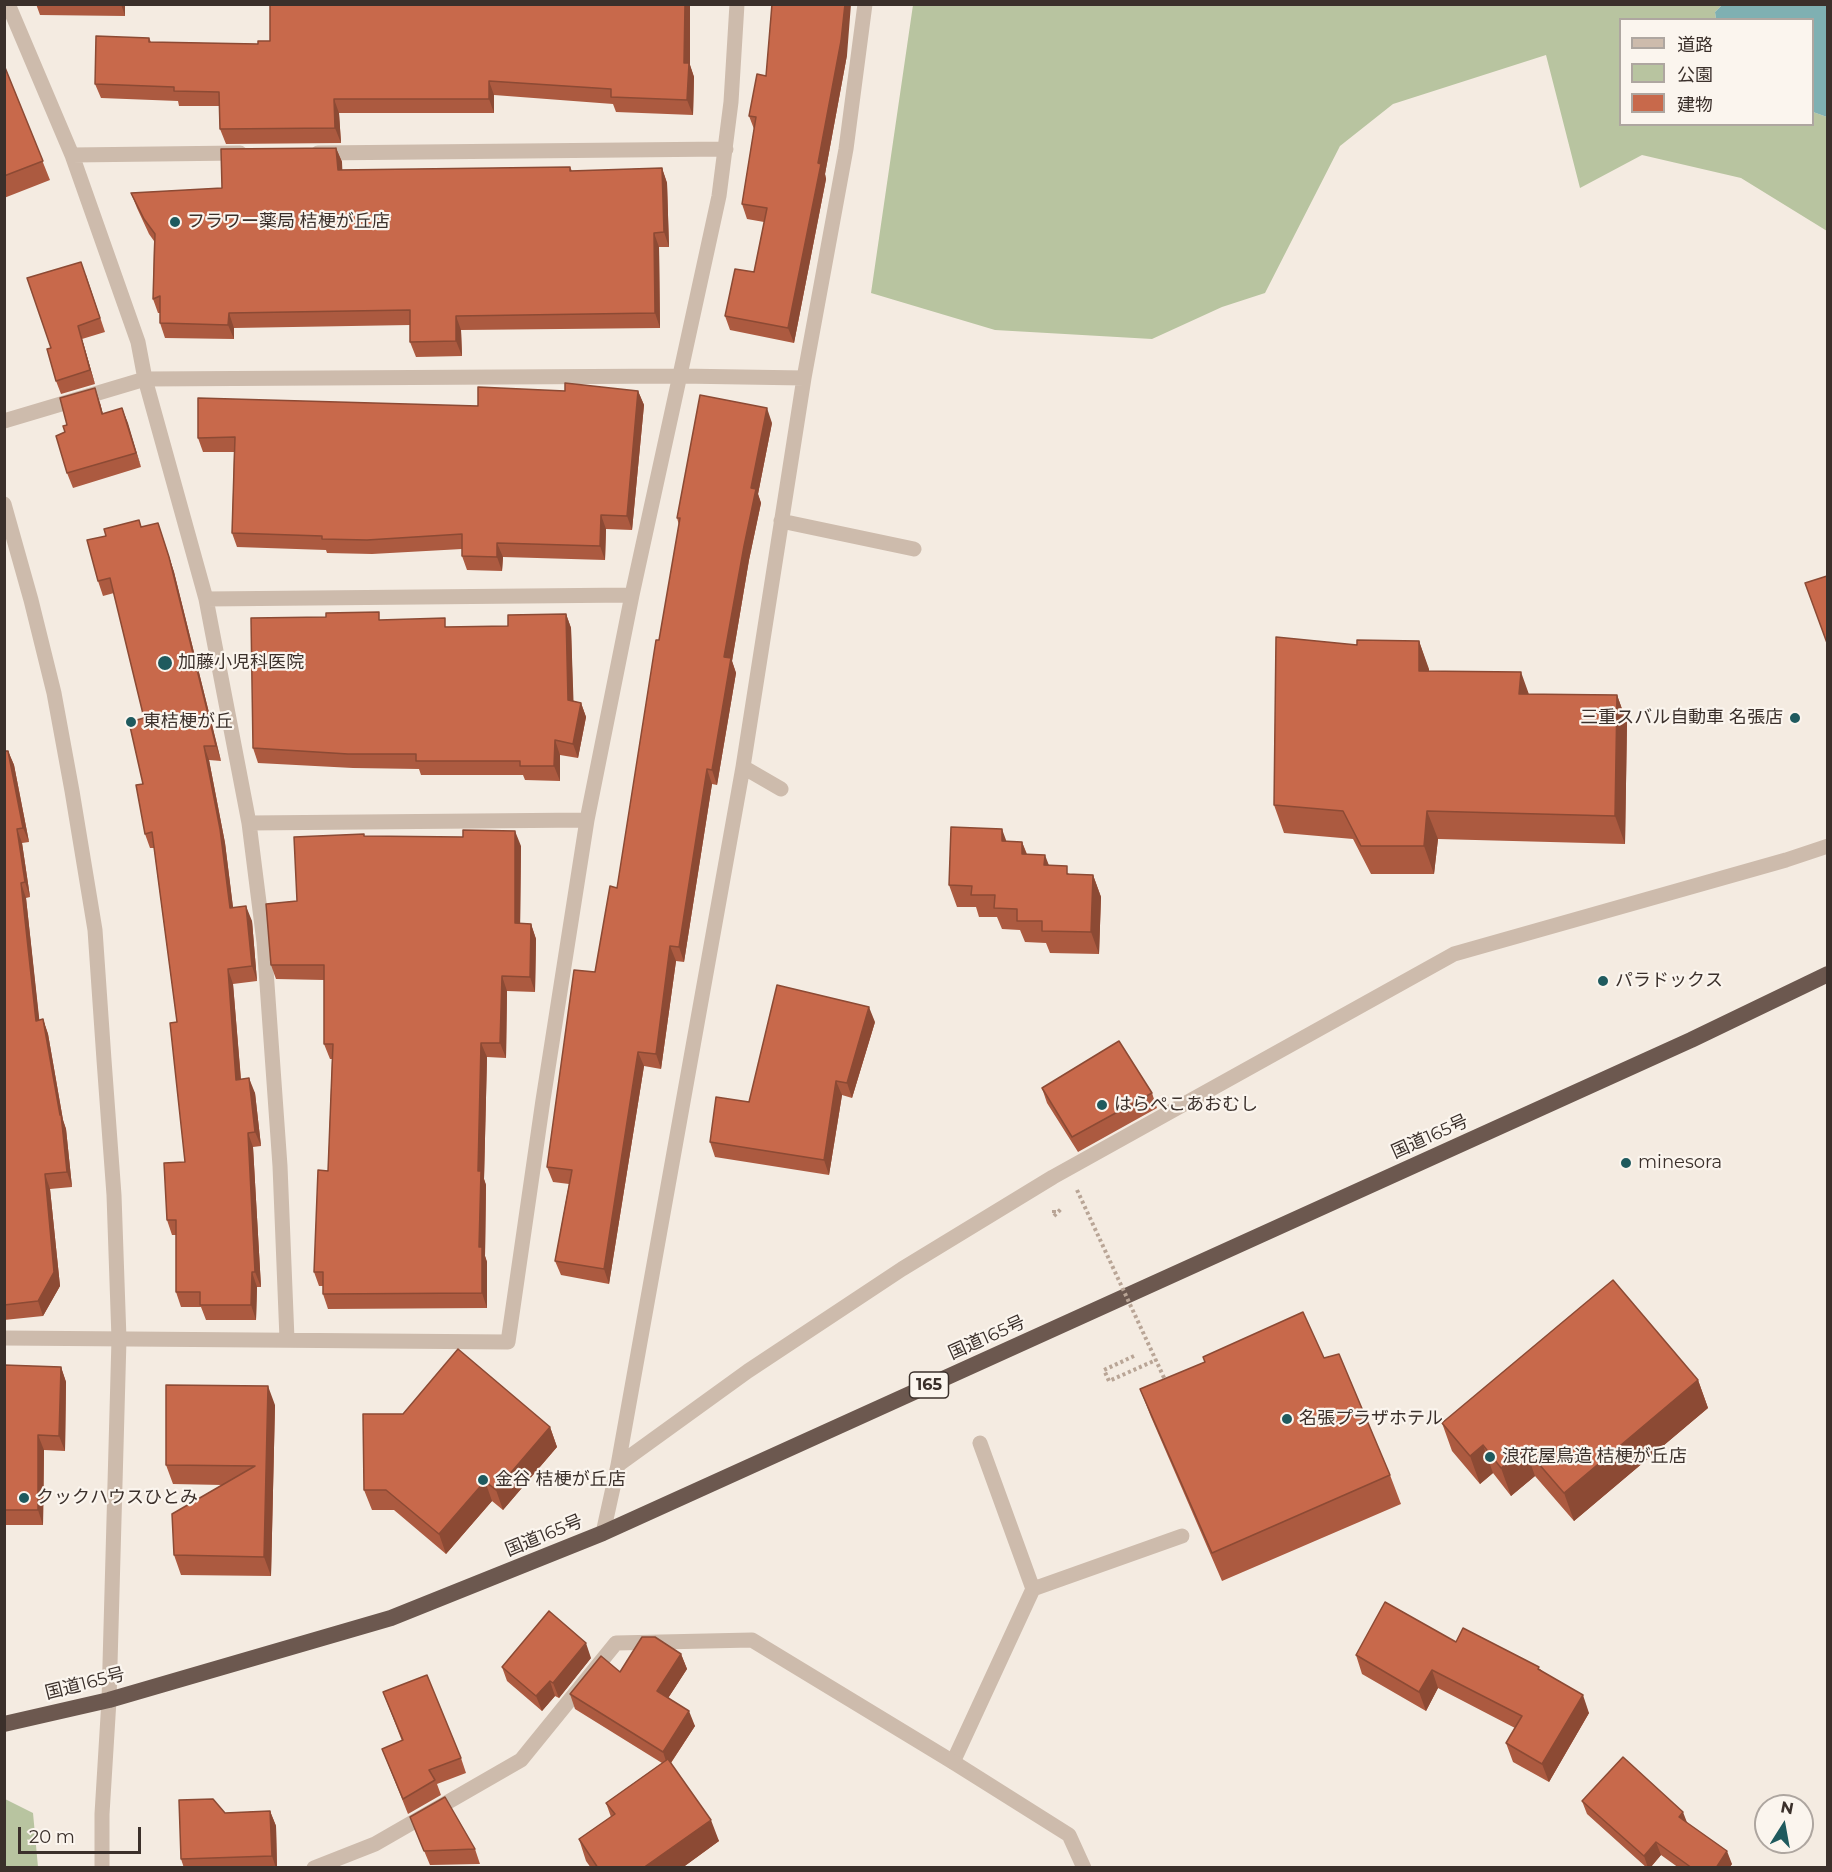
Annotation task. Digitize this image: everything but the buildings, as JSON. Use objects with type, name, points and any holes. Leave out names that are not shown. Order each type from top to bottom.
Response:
[{"type":"highway","name":"国道165号","points":[[4,1724],[109,1700],[391,1618],[603,1533],[1680,1045],[1827,974]]},
{"type":"street","points":[[8,4],[72,155],[138,342],[145,379],[206,599],[249,823],[264,942],[280,1166],[287,1339]]},
{"type":"street","points":[[4,1338],[508,1342],[587,820],[632,595],[719,196],[726,149],[737,4]]},
{"type":"street","points":[[603,1533],[618,1465],[743,766],[804,378],[846,149],[865,4]]},
{"type":"street","points":[[298,153],[726,149]]},
{"type":"street","points":[[72,155],[250,153]]},
{"type":"street","points":[[4,420],[145,379],[680,376],[804,378]]},
{"type":"street","points":[[4,504],[54,693],[95,930],[114,1196],[119,1339],[102,1868]]},
{"type":"street","points":[[781,521],[914,549]]},
{"type":"street","points":[[206,599],[632,595]]},
{"type":"street","points":[[743,766],[781,789]]},
{"type":"street","points":[[249,823],[587,820]]},
{"type":"street","points":[[618,1465],[758,1364],[902,1269],[1053,1177],[1454,954],[1775,863],[1827,846]]},
{"type":"street","points":[[953,1762],[1033,1588],[980,1443]]},
{"type":"street","points":[[1033,1588],[1182,1536]]},
{"type":"street","points":[[314,1868],[375,1844],[521,1760],[616,1643],[752,1640],[1070,1835],[1084,1868]]},
{"type":"path","points":[[1077,1190],[1168,1387]]},
{"type":"path","points":[[1134,1356],[1104,1370],[1109,1381],[1156,1360]]},
{"type":"green space","points":[[913,5],[1722,5],[1715,12],[1716,18],[1619,18],[1619,126],[1814,126],[1814,112],[1827,117],[1827,231],[1741,178],[1642,155],[1580,188],[1546,55],[1393,104],[1340,146],[1265,293],[1222,307],[1152,339],[995,330],[871,293]]},
{"type":"green space","points":[[5,1799],[33,1813],[38,1867],[5,1867]]},
{"type":"water","points":[[1722,5],[1827,5],[1827,117],[1814,112],[1814,18],[1716,18],[1715,12]]},
{"type":"place","name":"フラワー薬局 桔梗が丘店","points":[[175,222]]},
{"type":"place","name":"加藤小児科医院","points":[[165,663]]},
{"type":"place","name":"三重スバル自動車 名張店","points":[[1795,718]]},
{"type":"place","name":"東桔梗が丘","points":[[131,722]]},
{"type":"place","name":"パラドックス","points":[[1603,981]]},
{"type":"place","name":"はらぺこあおむし","points":[[1102,1105]]},
{"type":"place","name":"minesora","points":[[1626,1163]]},
{"type":"place","name":"名張プラザホテル","points":[[1287,1419]]},
{"type":"place","name":"浪花屋鳥造 桔梗が丘店","points":[[1490,1457]]},
{"type":"place","name":"金谷 桔梗が丘店","points":[[483,1480]]},
{"type":"place","name":"クックハウスひとみ","points":[[24,1498]]}]
